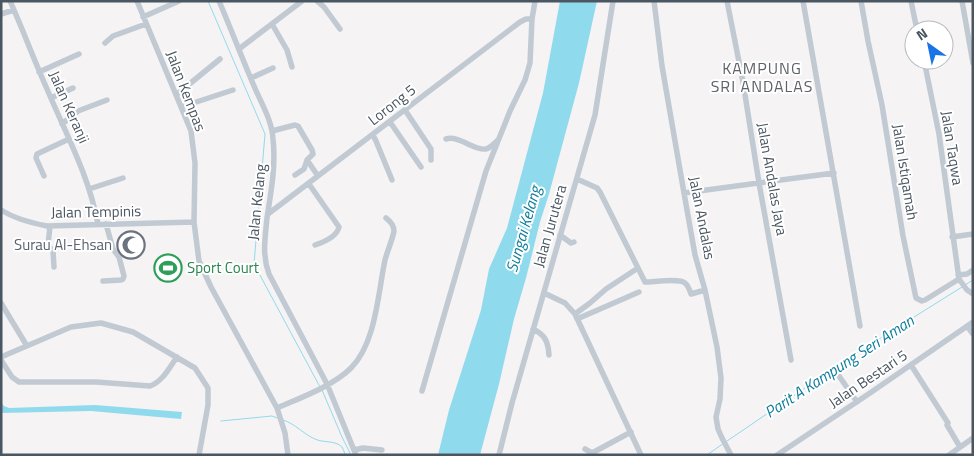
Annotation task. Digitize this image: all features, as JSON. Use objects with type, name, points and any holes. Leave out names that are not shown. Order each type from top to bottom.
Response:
[{"type":"street","name":"Jalan Keranji","points":[[10,1],[80,164],[95,208],[98,224]]},
{"type":"street","name":"Jalan Kempas","points":[[137,1],[191,131],[195,163],[194,222],[199,261],[277,408],[285,433],[288,455]]},
{"type":"street","points":[[143,17],[179,1]]},
{"type":"street","name":"Jalan Kelang","points":[[219,1],[272,131],[274,167],[264,253],[265,264],[326,385],[355,452]]},
{"type":"street","points":[[239,49],[302,1]]},
{"type":"street","points":[[317,1],[340,30]]},
{"type":"street","points":[[422,391],[486,171],[525,80],[530,63],[532,19],[535,1]]},
{"type":"street","name":"Jalan Jurutera","points":[[499,455],[512,403],[595,115],[614,1]]},
{"type":"street","name":"Jalan Andalas","points":[[654,1],[667,96],[695,255],[705,290],[717,347],[721,378],[720,400],[716,417],[718,429],[731,455]]},
{"type":"street","name":"Jalan Andalas Jaya","points":[[727,1],[743,82],[791,360]]},
{"type":"street","points":[[803,1],[860,326]]},
{"type":"street","name":"Jalan Istiqamah","points":[[861,1],[882,105],[903,236],[916,298],[922,301],[925,300],[958,277],[973,270]]},
{"type":"street","points":[[911,1],[915,20]]},
{"type":"street","points":[[962,1],[973,62]]},
{"type":"street","points":[[1,14],[14,10]]},
{"type":"street","name":"Lorong 5","points":[[268,214],[520,22],[532,19]]},
{"type":"street","points":[[105,42],[113,36],[146,24]]},
{"type":"street","points":[[272,24],[286,48],[292,67]]},
{"type":"street","points":[[39,72],[79,54]]},
{"type":"street","points":[[176,95],[220,59]]},
{"type":"street","points":[[251,78],[273,68]]},
{"type":"street","name":"Jalan Taqwa","points":[[926,70],[939,134],[958,277],[967,290],[973,294]]},
{"type":"street","points":[[51,98],[73,88]]},
{"type":"street","points":[[181,107],[233,90]]},
{"type":"street","points":[[62,124],[78,111],[107,100]]},
{"type":"street","points":[[405,110],[431,149],[431,160]]},
{"type":"street","points":[[390,122],[421,167]]},
{"type":"street","points":[[272,131],[295,125],[298,126],[313,152],[304,169],[295,174]]},
{"type":"street","points":[[373,135],[392,180]]},
{"type":"street","points":[[446,139],[453,138],[486,149],[499,139]]},
{"type":"street","points":[[44,176],[36,158],[37,154],[69,139]]},
{"type":"street","points":[[308,160],[318,176]]},
{"type":"street","points":[[684,193],[834,173]]},
{"type":"street","points":[[89,189],[122,178]]},
{"type":"street","points":[[577,179],[598,188],[645,282],[683,282],[686,283],[691,294],[705,290]]},
{"type":"street","points":[[309,184],[339,227],[338,232],[315,245]]},
{"type":"street","name":"Jalan Tempinis","points":[[1,210],[31,223],[50,226],[194,222]]},
{"type":"street","points":[[277,408],[316,391],[342,375],[356,362],[363,351],[369,335],[394,230],[392,224],[386,218]]},
{"type":"street","points":[[104,281],[121,280],[124,276],[119,257],[113,249],[106,224]]},
{"type":"street","points":[[50,226],[48,245],[53,250],[54,267]]},
{"type":"street","points":[[952,237],[973,234]]},
{"type":"street","points":[[560,235],[571,243],[574,242]]},
{"type":"street","points":[[576,316],[606,289],[638,268]]},
{"type":"street","points":[[576,316],[639,292]]},
{"type":"street","points":[[544,293],[565,303],[576,316],[641,455]]},
{"type":"street","points":[[1,303],[27,346]]},
{"type":"street","points":[[177,357],[157,384],[150,386],[96,382],[19,382],[12,377],[1,358],[71,327],[102,322],[133,332],[177,357],[195,368],[208,388],[208,405],[199,455]]},
{"type":"street","points":[[970,324],[973,334]]},
{"type":"street","name":"Jalan Bestari 5","points":[[777,455],[970,324]]},
{"type":"street","points":[[533,329],[541,333],[547,341],[549,355]]},
{"type":"street","points":[[911,365],[948,423],[948,430],[960,447]]},
{"type":"street","points":[[839,376],[857,402]]},
{"type":"street","points":[[585,449],[592,453],[631,432]]},
{"type":"street","points":[[949,455],[973,438]]},
{"type":"street","points":[[355,452],[364,448],[382,450]]},
{"type":"green space","name":"Sport Court","points":[[177,259],[179,272],[158,276],[156,264]]},
{"type":"water","name":"Sungai Kelang","points":[[560,1],[597,1],[579,83],[514,319],[480,455],[438,455],[449,410],[481,310],[489,269],[507,228],[543,93]]},
{"type":"water","points":[[1,402],[9,408],[95,405],[182,412],[181,419],[91,411],[1,413]]},
{"type":"waterway","points":[[208,1],[265,134],[254,264],[320,387]]},
{"type":"waterway","name":"Parit A Kampung Seri Aman","points":[[965,285],[973,280]]},
{"type":"waterway","name":"Parit A Kampung Seri Aman","points":[[727,441],[855,354],[962,287]]},
{"type":"waterway","points":[[322,390],[351,455]]},
{"type":"waterway","points":[[221,421],[272,416],[277,418]]},
{"type":"waterway","points":[[283,420],[315,439],[339,445],[342,447],[345,455]]},
{"type":"waterway","name":"Parit A Kampung Seri Aman","points":[[707,455],[724,443]]},
{"type":"place","name":"Surau Al-Ehsan","points":[[131,245]]},
{"type":"place","name":"Sport Court","points":[[168,268]]},
{"type":"district","name":"KAMPUNG SRI ANDALAS","points":[[762,77]]}]
